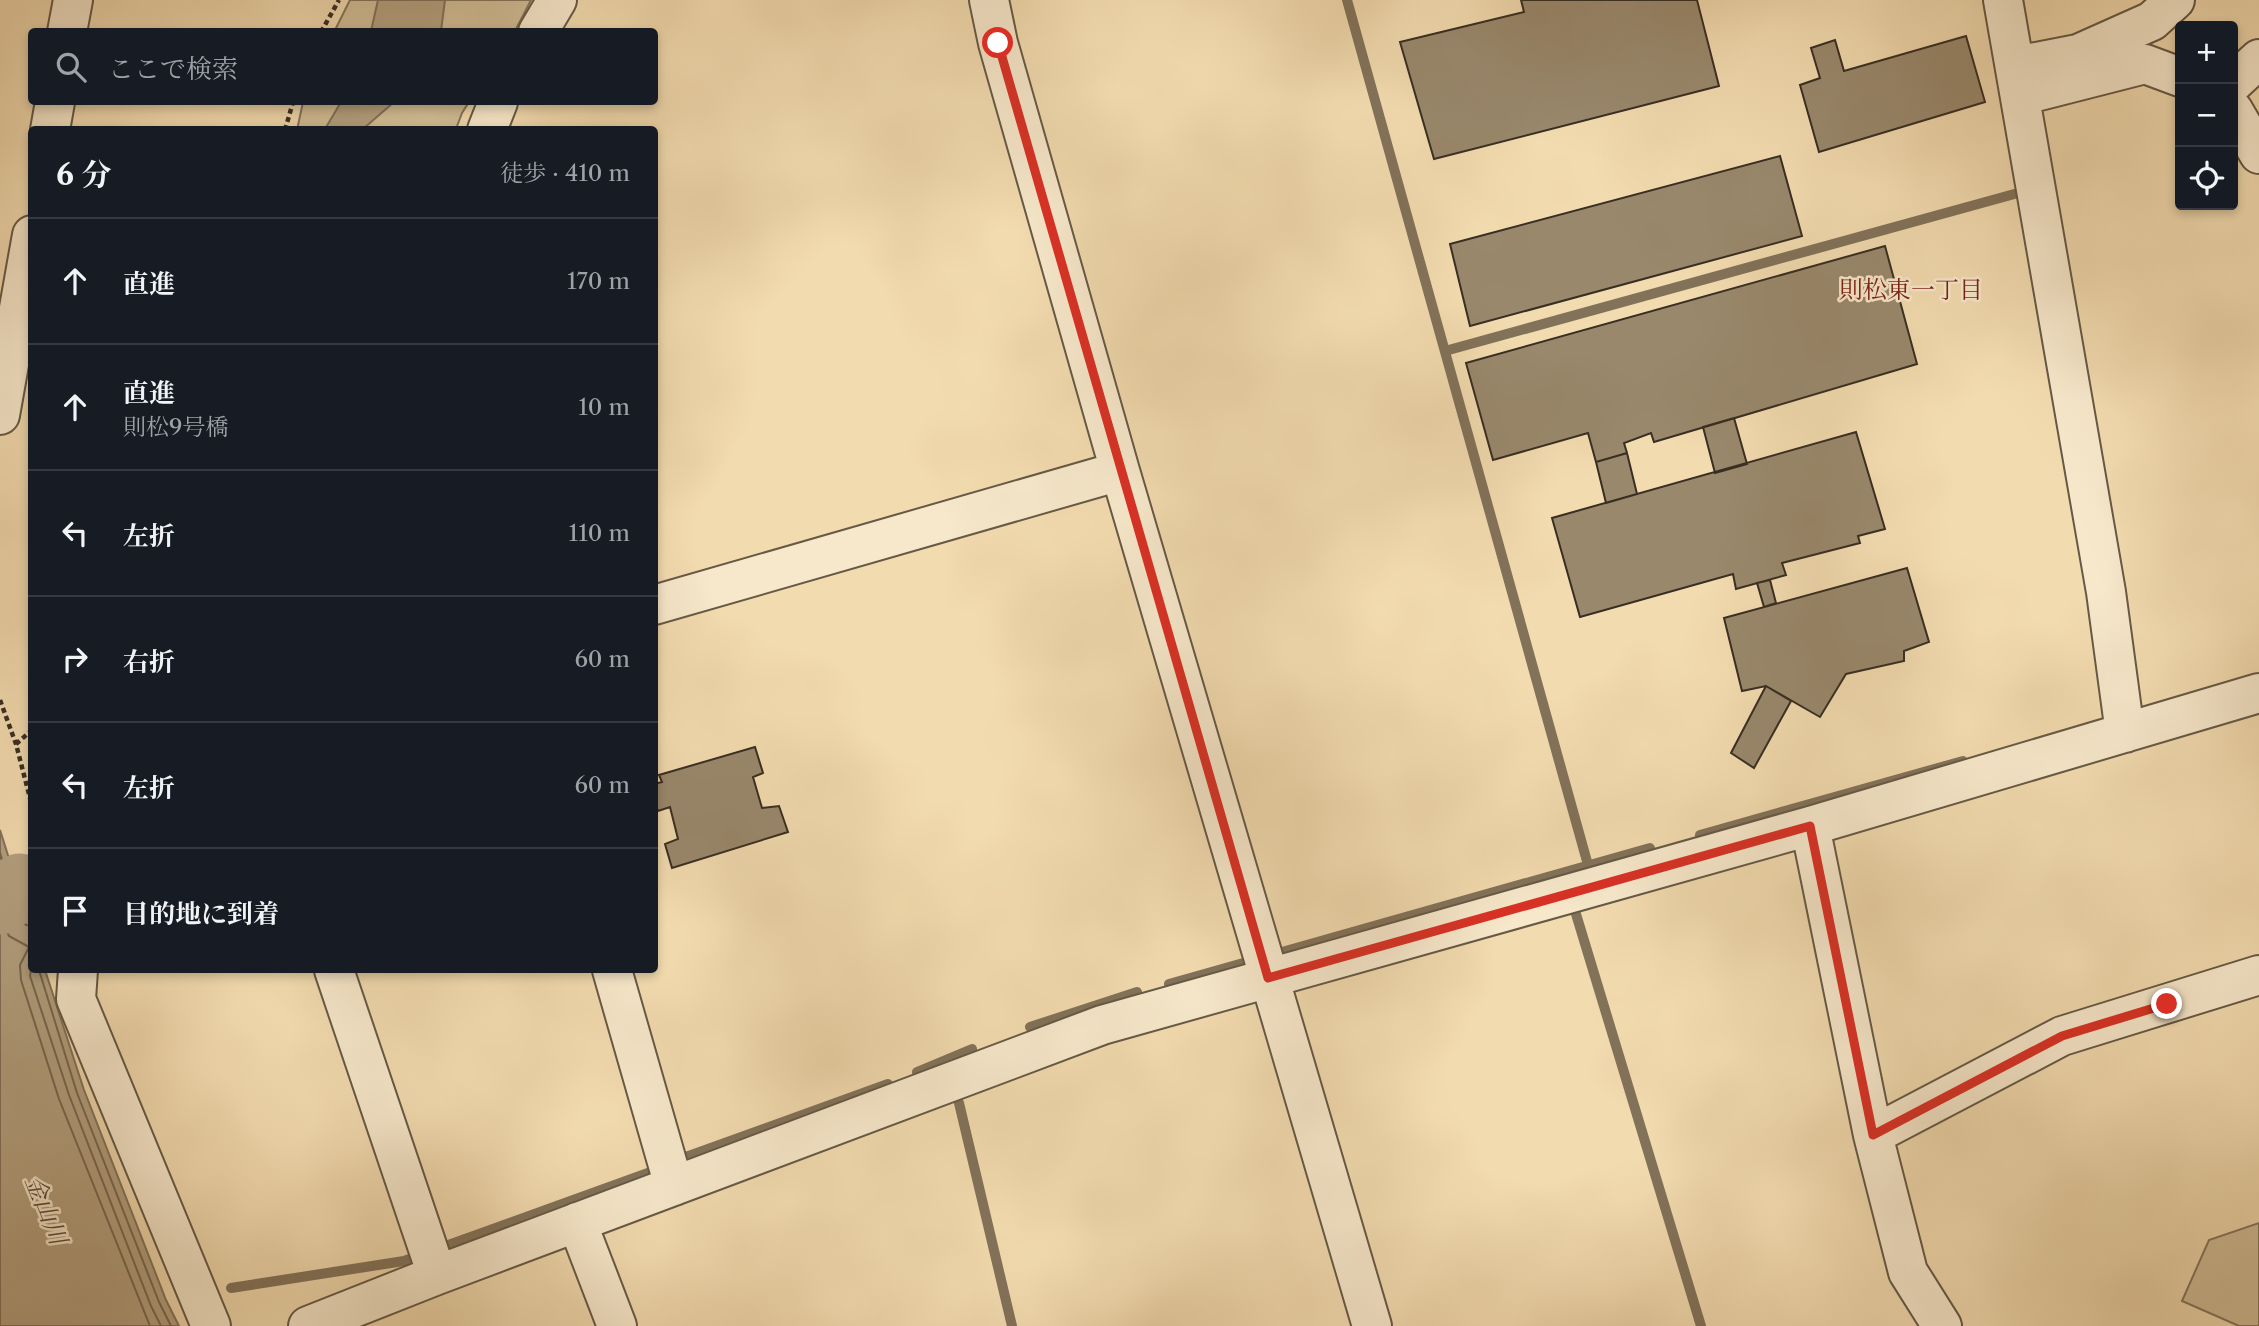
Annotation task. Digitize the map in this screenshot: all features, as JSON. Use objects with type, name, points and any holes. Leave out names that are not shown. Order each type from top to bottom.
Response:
[{"type":"street","points":[[68,28],[73,0]]},
{"type":"street","points":[[540,28],[557,0]]},
{"type":"street","points":[[989,0],[998,43],[1121,471],[1372,1326]]},
{"type":"street","points":[[2003,0],[2106,592],[2125,733]]},
{"type":"street","points":[[2018,81],[2152,21],[2175,0]]},
{"type":"street","points":[[2238,78],[2259,59]]},
{"type":"street","points":[[2018,81],[2144,64],[2175,76]]},
{"type":"street","points":[[51,126],[54,105]]},
{"type":"street","points":[[489,126],[497,105]]},
{"type":"street","points":[[2238,118],[2259,154]]},
{"type":"street","points":[[0,415],[28,258]]},
{"type":"street","points":[[658,604],[1121,471]]},
{"type":"street","points":[[308,1326],[1102,1025],[1810,826],[2259,693]]},
{"type":"street","points":[[1810,826],[1873,1135],[1908,1272],[1942,1326]]},
{"type":"street","points":[[78,973],[76,999],[211,1326]]},
{"type":"street","points":[[335,973],[437,1275]]},
{"type":"street","points":[[613,973],[674,1186]]},
{"type":"street","points":[[1873,1135],[2062,1036],[2259,975]]},
{"type":"street","points":[[577,1222],[617,1326]]},
{"type":"path","points":[[323,28],[339,0]]},
{"type":"path","points":[[286,126],[292,105]]},
{"type":"path","points":[[0,700],[16,744],[28,792]]},
{"type":"path","points":[[16,744],[28,734]]},
{"type":"shaded area","points":[[350,0],[531,0],[517,28],[336,28]]},
{"type":"shaded area","points":[[302,105],[467,105],[457,126],[298,126]]},
{"type":"shaded area","points":[[2259,1223],[2259,1326],[2239,1326],[2182,1301],[2209,1240]]},
{"type":"water","points":[[378,0],[445,0],[441,28],[372,28]]},
{"type":"water","points":[[339,105],[391,105],[366,126],[327,126]]},
{"type":"water","points":[[0,830],[28,919],[28,973],[46,973],[84,1090],[166,1300],[179,1326],[0,1326]]},
{"type":"building","points":[[1521,0],[1697,0],[1719,86],[1434,159],[1400,42],[1524,12]]},
{"type":"building","points":[[1966,36],[1985,102],[1819,152],[1800,85],[1820,78],[1811,48],[1835,40],[1844,71]]},
{"type":"building","points":[[1780,156],[1802,236],[1470,326],[1450,244]]},
{"type":"building","points":[[1885,246],[1917,364],[1654,442],[1651,433],[1624,443],[1627,453],[1596,462],[1588,433],[1493,460],[1466,363]]},
{"type":"building","points":[[1734,418],[1747,464],[1715,473],[1703,427]]},
{"type":"building","points":[[1856,432],[1885,529],[1858,536],[1860,543],[1782,563],[1786,575],[1736,589],[1733,574],[1580,617],[1552,518]]},
{"type":"building","points":[[1627,453],[1637,494],[1606,503],[1596,462]]},
{"type":"building","points":[[1907,568],[1929,642],[1904,651],[1904,661],[1846,674],[1820,717],[1766,686],[1742,691],[1724,618]]},
{"type":"building","points":[[1770,580],[1776,603],[1764,607],[1757,583]]},
{"type":"building","points":[[1766,686],[1791,701],[1754,768],[1731,753]]},
{"type":"building","points":[[755,747],[763,773],[753,777],[762,808],[779,806],[788,832],[672,868],[665,844],[678,839],[670,807],[658,811],[658,783],[662,782],[659,775]]},
{"type":"waterway","points":[[1347,0],[1588,865]]},
{"type":"waterway","points":[[1445,351],[2018,193]]},
{"type":"waterway","points":[[1700,835],[1963,761]]},
{"type":"waterway","points":[[1169,984],[1650,848]]},
{"type":"waterway","name":"金山川","points":[[0,902],[20,886]]},
{"type":"waterway","points":[[1576,914],[1701,1326]]},
{"type":"waterway","points":[[1030,1027],[1137,992]]},
{"type":"waterway","points":[[917,1072],[972,1049]]},
{"type":"waterway","points":[[683,1158],[888,1084]]},
{"type":"waterway","points":[[959,1103],[1012,1326]]},
{"type":"waterway","points":[[231,1288],[404,1261],[659,1169]]},
{"type":"district","name":"則松東一丁目","points":[[1911,290]]},
{"type":"route","points":[[998,43],[1268,978],[1810,826],[1873,1135],[2062,1036],[2167,1004]]}]
